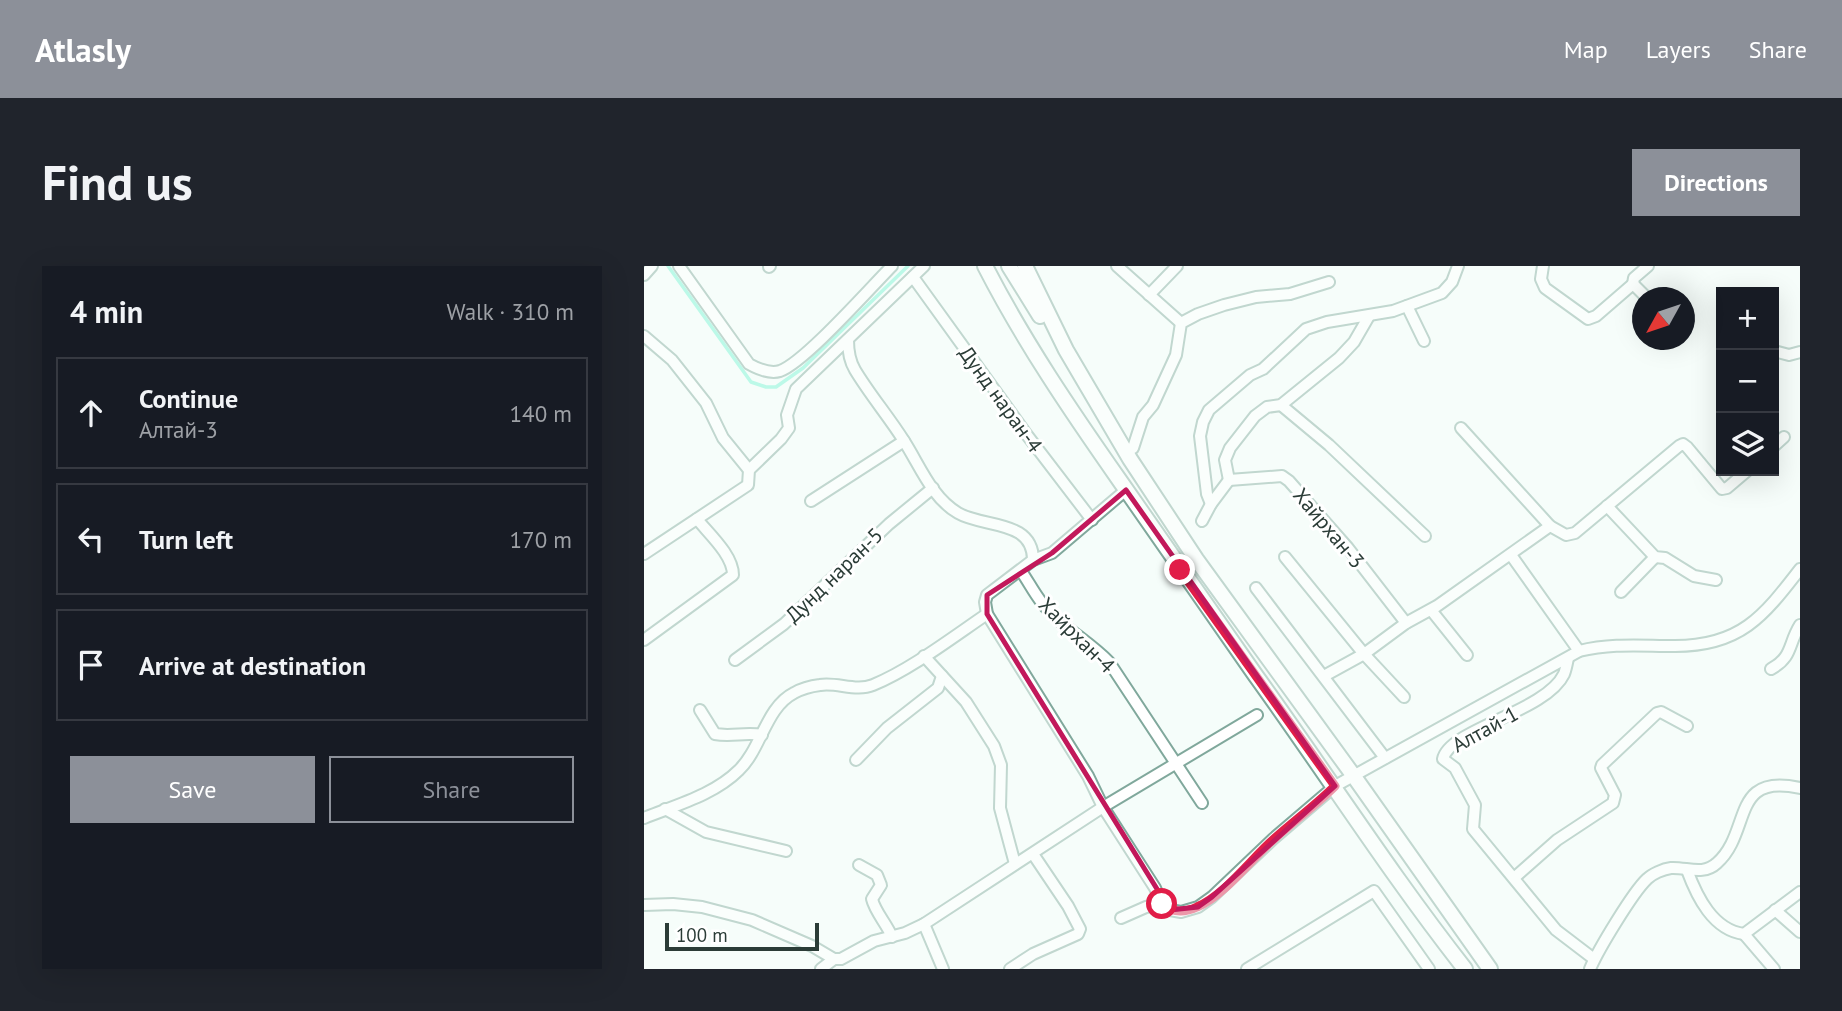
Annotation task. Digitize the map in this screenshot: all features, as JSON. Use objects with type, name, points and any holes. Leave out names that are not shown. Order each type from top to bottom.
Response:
[{"type":"main road","points":[[985,266],[1048,378],[1180,570],[1438,935],[1465,969]]},
{"type":"main road","points":[[1009,266],[1132,453]]},
{"type":"main road","points":[[1025,266],[1066,350],[1196,559],[1490,969]]},
{"type":"street","points":[[644,275],[652,266]]},
{"type":"street","points":[[679,266],[749,364],[757,369],[778,372],[792,365],[892,266]]},
{"type":"street","points":[[644,554],[748,485],[749,470],[789,428],[787,415],[796,388],[924,266]]},
{"type":"street","points":[[1117,266],[1181,323]]},
{"type":"street","points":[[1149,295],[1177,266]]},
{"type":"street","points":[[1211,504],[1207,494],[1200,436],[1209,410],[1242,381],[1263,369],[1306,329],[1327,322],[1369,316],[1407,306],[1442,293],[1452,282],[1458,266]]},
{"type":"street","points":[[1543,266],[1541,279],[1545,288],[1588,319],[1597,316],[1633,284],[1634,278],[1648,266]]},
{"type":"street","name":"Дунд наран-4","points":[[913,277],[1092,520]]},
{"type":"street","points":[[1181,323],[1224,304],[1256,297],[1290,294],[1329,282]]},
{"type":"street","points":[[1633,284],[1636,287]]},
{"type":"street","points":[[1407,306],[1424,341]]},
{"type":"street","points":[[1202,521],[1229,480],[1225,460],[1230,448],[1255,416],[1267,407],[1281,405],[1339,358],[1354,342],[1369,316]]},
{"type":"street","points":[[1132,453],[1143,416],[1153,405],[1176,355],[1181,323]]},
{"type":"street","points":[[644,336],[672,360],[706,403],[723,438],[749,470]]},
{"type":"street","points":[[848,340],[848,355],[855,370],[933,488],[958,513],[1011,528],[1033,550],[1033,560]]},
{"type":"street","points":[[1779,352],[1789,355],[1800,352]]},
{"type":"street","points":[[1281,405],[1329,445],[1425,536]]},
{"type":"street","points":[[1461,428],[1550,526],[1566,535],[1575,533],[1683,444],[1722,489],[1741,476]]},
{"type":"street","points":[[1779,442],[1784,438]]},
{"type":"street","points":[[811,501],[904,441]]},
{"type":"street","name":"Хайрхан-3","points":[[1229,480],[1282,476],[1289,481],[1348,548],[1406,623]]},
{"type":"street","name":"Дунд наран-5","points":[[735,660],[784,624],[889,524],[933,488]]},
{"type":"street","points":[[1126,490],[1052,554],[1033,560],[987,595],[986,614],[1088,776],[1103,807],[1156,888],[1162,904],[1170,910],[1181,912],[1198,907],[1212,897],[1273,839],[1335,786],[1353,775],[1458,720],[1579,651],[1604,645],[1675,646],[1712,644],[1727,639],[1753,622],[1780,595],[1800,569]]},
{"type":"street","points":[[1607,506],[1655,557],[1665,558],[1694,576],[1716,580]]},
{"type":"street","points":[[644,640],[733,575],[733,568],[723,552],[697,519]]},
{"type":"street","points":[[1324,676],[1364,654],[1406,623],[1431,610],[1550,526]]},
{"type":"street","points":[[1511,555],[1579,651]]},
{"type":"street","points":[[1285,557],[1364,654],[1404,697]]},
{"type":"street","points":[[1621,592],[1655,557]]},
{"type":"street","name":"Хайрхан-4","points":[[1021,570],[1043,604],[1081,639],[1094,646],[1109,662],[1202,803]]},
{"type":"street","points":[[1256,588],[1385,758]]},
{"type":"street","points":[[1431,610],[1467,655]]},
{"type":"street","points":[[644,818],[713,789],[738,772],[750,758],[783,701],[795,693],[821,684],[871,686],[924,656],[986,614]]},
{"type":"street","points":[[1771,669],[1788,657],[1800,625]]},
{"type":"street","points":[[924,656],[966,702],[994,746],[1001,765],[1000,808],[1015,864]]},
{"type":"street","name":"Алтай-1","points":[[1568,658],[1565,673],[1556,685],[1530,704],[1455,742],[1444,752],[1443,759],[1455,768],[1475,805],[1474,829],[1556,930],[1592,964],[1630,900],[1648,878],[1671,868],[1703,870],[1716,864],[1724,856],[1749,800],[1756,792],[1774,784],[1800,788]]},
{"type":"street","points":[[856,760],[887,728],[937,688],[942,676]]},
{"type":"street","points":[[700,710],[715,734],[725,736],[750,732],[762,735]]},
{"type":"street","points":[[1514,878],[1557,840],[1613,803],[1615,795],[1601,768],[1602,765],[1649,720],[1661,712],[1687,726]]},
{"type":"street","points":[[644,905],[702,907],[752,920],[812,946],[834,959],[841,959],[874,941],[892,937],[923,924],[1103,807],[1257,715]]},
{"type":"street","points":[[665,809],[706,832],[786,850]]},
{"type":"street","points":[[1010,969],[1033,954],[1078,934],[1080,929],[1033,854]]},
{"type":"street","points":[[859,865],[877,875],[881,885],[872,899],[873,905],[887,923],[892,937]]},
{"type":"street","points":[[1687,870],[1696,894],[1720,925],[1744,934],[1774,969]]},
{"type":"street","points":[[1247,969],[1374,891],[1429,969]]},
{"type":"street","points":[[1744,934],[1800,892]]},
{"type":"street","points":[[1121,918],[1146,906],[1162,904]]},
{"type":"street","points":[[1775,910],[1800,932]]},
{"type":"street","points":[[923,924],[943,969]]},
{"type":"street","points":[[821,969],[834,959]]},
{"type":"highlighted area","points":[[1126,490],[1335,786],[1198,907],[1170,910],[987,614],[987,595],[1052,553]]},
{"type":"waterway","points":[[668,266],[751,382],[766,387],[776,387],[803,368],[908,266]]},
{"type":"route","points":[[1162,904],[1170,910],[1181,912],[1198,907],[1335,786],[1180,570]]}]
